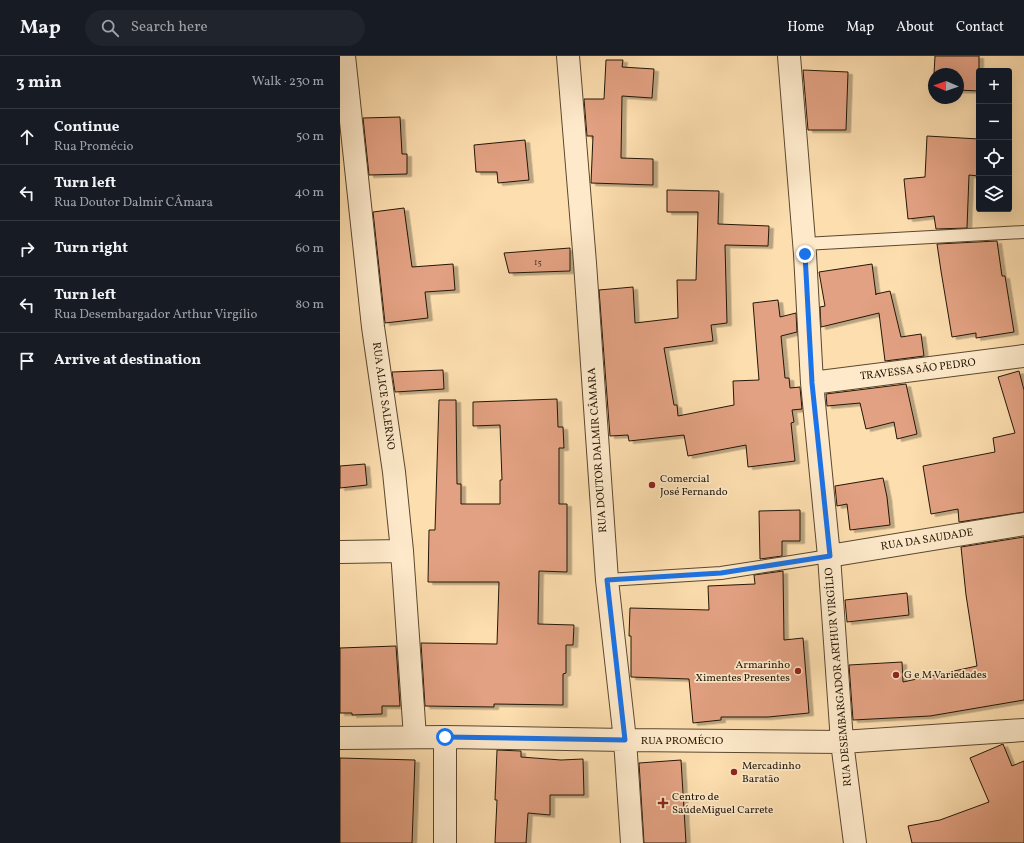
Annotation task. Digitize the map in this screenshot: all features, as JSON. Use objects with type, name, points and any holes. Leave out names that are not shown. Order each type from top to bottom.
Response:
[{"type":"street","name":"RUA ALICE SALERNO","points":[[344,56],[373,327],[394,472],[402,551],[416,737]]},
{"type":"street","name":"RUA DOUTOR DALMIR CÂMARA","points":[[568,56],[585,263],[607,580],[625,740],[632,843]]},
{"type":"street","name":"RUA DESEMBARGADOR ARTHUR VIRGÍLIO","points":[[789,56],[804,244],[812,383],[830,556],[842,742],[855,843]]},
{"type":"street","name":"TRAVESSA SÃO PEDRO","points":[[812,383],[1024,356]]},
{"type":"street","name":"RUA DA SAUDADE","points":[[830,556],[1024,524]]},
{"type":"street","points":[[340,552],[402,551]]},
{"type":"street","name":"RUA PROMÉCIO","points":[[340,738],[445,737],[842,742],[1024,730]]},
{"type":"street","points":[[445,737],[445,843]]},
{"type":"lane","points":[[804,244],[1024,232]]},
{"type":"lane","points":[[607,580],[721,573],[830,556]]},
{"type":"building","points":[[935,56],[979,56],[979,68],[976,68],[976,91],[964,90],[964,68],[934,68]]},
{"type":"building","points":[[606,60],[623,60],[622,67],[654,69],[652,98],[622,96],[621,158],[653,159],[653,185],[591,183],[593,136],[587,136],[584,99],[604,99]]},
{"type":"building","points":[[803,70],[848,72],[846,130],[808,130]]},
{"type":"building","points":[[400,117],[402,154],[407,154],[407,174],[369,175],[363,118]]},
{"type":"building","points":[[927,136],[976,139],[976,176],[969,175],[967,228],[936,229],[934,216],[908,219],[904,179],[925,177]]},
{"type":"building","points":[[525,140],[529,180],[498,183],[497,172],[476,172],[474,145]]},
{"type":"building","points":[[667,190],[719,191],[718,224],[769,226],[768,246],[725,245],[727,323],[711,325],[713,341],[664,348],[674,405],[677,405],[678,416],[734,405],[733,381],[759,380],[753,303],[778,300],[780,317],[796,313],[797,332],[781,336],[785,378],[789,378],[790,388],[800,387],[802,409],[792,410],[794,422],[791,423],[795,461],[748,467],[746,445],[688,456],[684,435],[629,441],[628,435],[610,436],[599,290],[633,287],[635,323],[678,318],[677,280],[696,280],[698,212],[667,212]]},
{"type":"building","points":[[404,208],[412,267],[453,264],[455,290],[425,292],[428,318],[385,323],[373,212]]},
{"type":"building","points":[[997,241],[1002,276],[1005,276],[1014,332],[976,338],[976,333],[952,337],[937,244]]},
{"type":"building","points":[[570,248],[570,271],[509,273],[504,253]]},
{"type":"building","points":[[872,264],[876,295],[890,291],[901,337],[921,334],[924,356],[885,361],[879,313],[821,327],[820,307],[825,306],[819,272]]},
{"type":"building","points":[[443,370],[444,389],[395,392],[392,372]]},
{"type":"building","points":[[1019,371],[1024,390],[1024,512],[959,522],[958,509],[931,514],[923,466],[995,452],[993,438],[1015,433],[998,377]]},
{"type":"building","points":[[906,384],[917,434],[897,439],[894,422],[866,429],[860,403],[827,406],[826,394]]},
{"type":"building","points":[[557,399],[558,427],[563,427],[564,448],[559,448],[559,504],[567,504],[567,572],[539,571],[538,624],[574,625],[573,645],[566,645],[566,673],[563,674],[563,705],[494,704],[494,707],[425,706],[421,643],[497,644],[499,582],[428,582],[429,530],[435,530],[439,400],[456,400],[457,484],[461,484],[461,504],[500,504],[500,480],[502,480],[500,425],[473,426],[473,402]]},
{"type":"building","points":[[365,464],[367,485],[340,488],[340,466]]},
{"type":"building","points":[[883,478],[890,525],[850,530],[847,504],[837,506],[835,486]]},
{"type":"building","points":[[800,510],[800,541],[782,541],[782,556],[760,559],[759,511]]},
{"type":"building","points":[[1024,537],[1024,700],[930,716],[853,720],[849,665],[902,662],[903,682],[977,666],[966,595],[961,547]]},
{"type":"building","points":[[783,571],[784,640],[803,638],[809,713],[768,717],[721,717],[721,720],[693,723],[689,679],[631,677],[631,636],[629,636],[630,608],[709,610],[708,586],[755,584],[754,575]]},
{"type":"building","points":[[907,593],[909,615],[847,622],[845,600]]},
{"type":"building","points":[[396,646],[400,706],[382,706],[382,714],[352,715],[352,713],[340,713],[340,648]]},
{"type":"building","points":[[1003,744],[1012,766],[1024,761],[1024,843],[912,843],[908,826],[940,820],[989,802],[970,758]]},
{"type":"building","points":[[497,750],[521,751],[521,757],[561,760],[583,759],[584,795],[550,795],[550,815],[528,813],[526,843],[495,843]]},
{"type":"building","points":[[340,758],[415,760],[412,843],[340,843]]},
{"type":"building","name":"Centro de SaúdeMiguel Carrete","points":[[681,760],[686,843],[644,843],[639,763]]},
{"type":"place","name":"Comercial José Fernando","points":[[652,485]]},
{"type":"place","name":"Armarinho Ximentes Presentes","points":[[798,671]]},
{"type":"place","name":"G e M Variedades","points":[[896,675]]},
{"type":"place","name":"Mercadinho Baratão","points":[[734,772]]},
{"type":"place","name":"Centro de SaúdeMiguel Carrete","points":[[663,803]]},
{"type":"route","points":[[445,737],[625,740],[607,580],[721,573],[830,556],[812,383],[805,254]]}]
